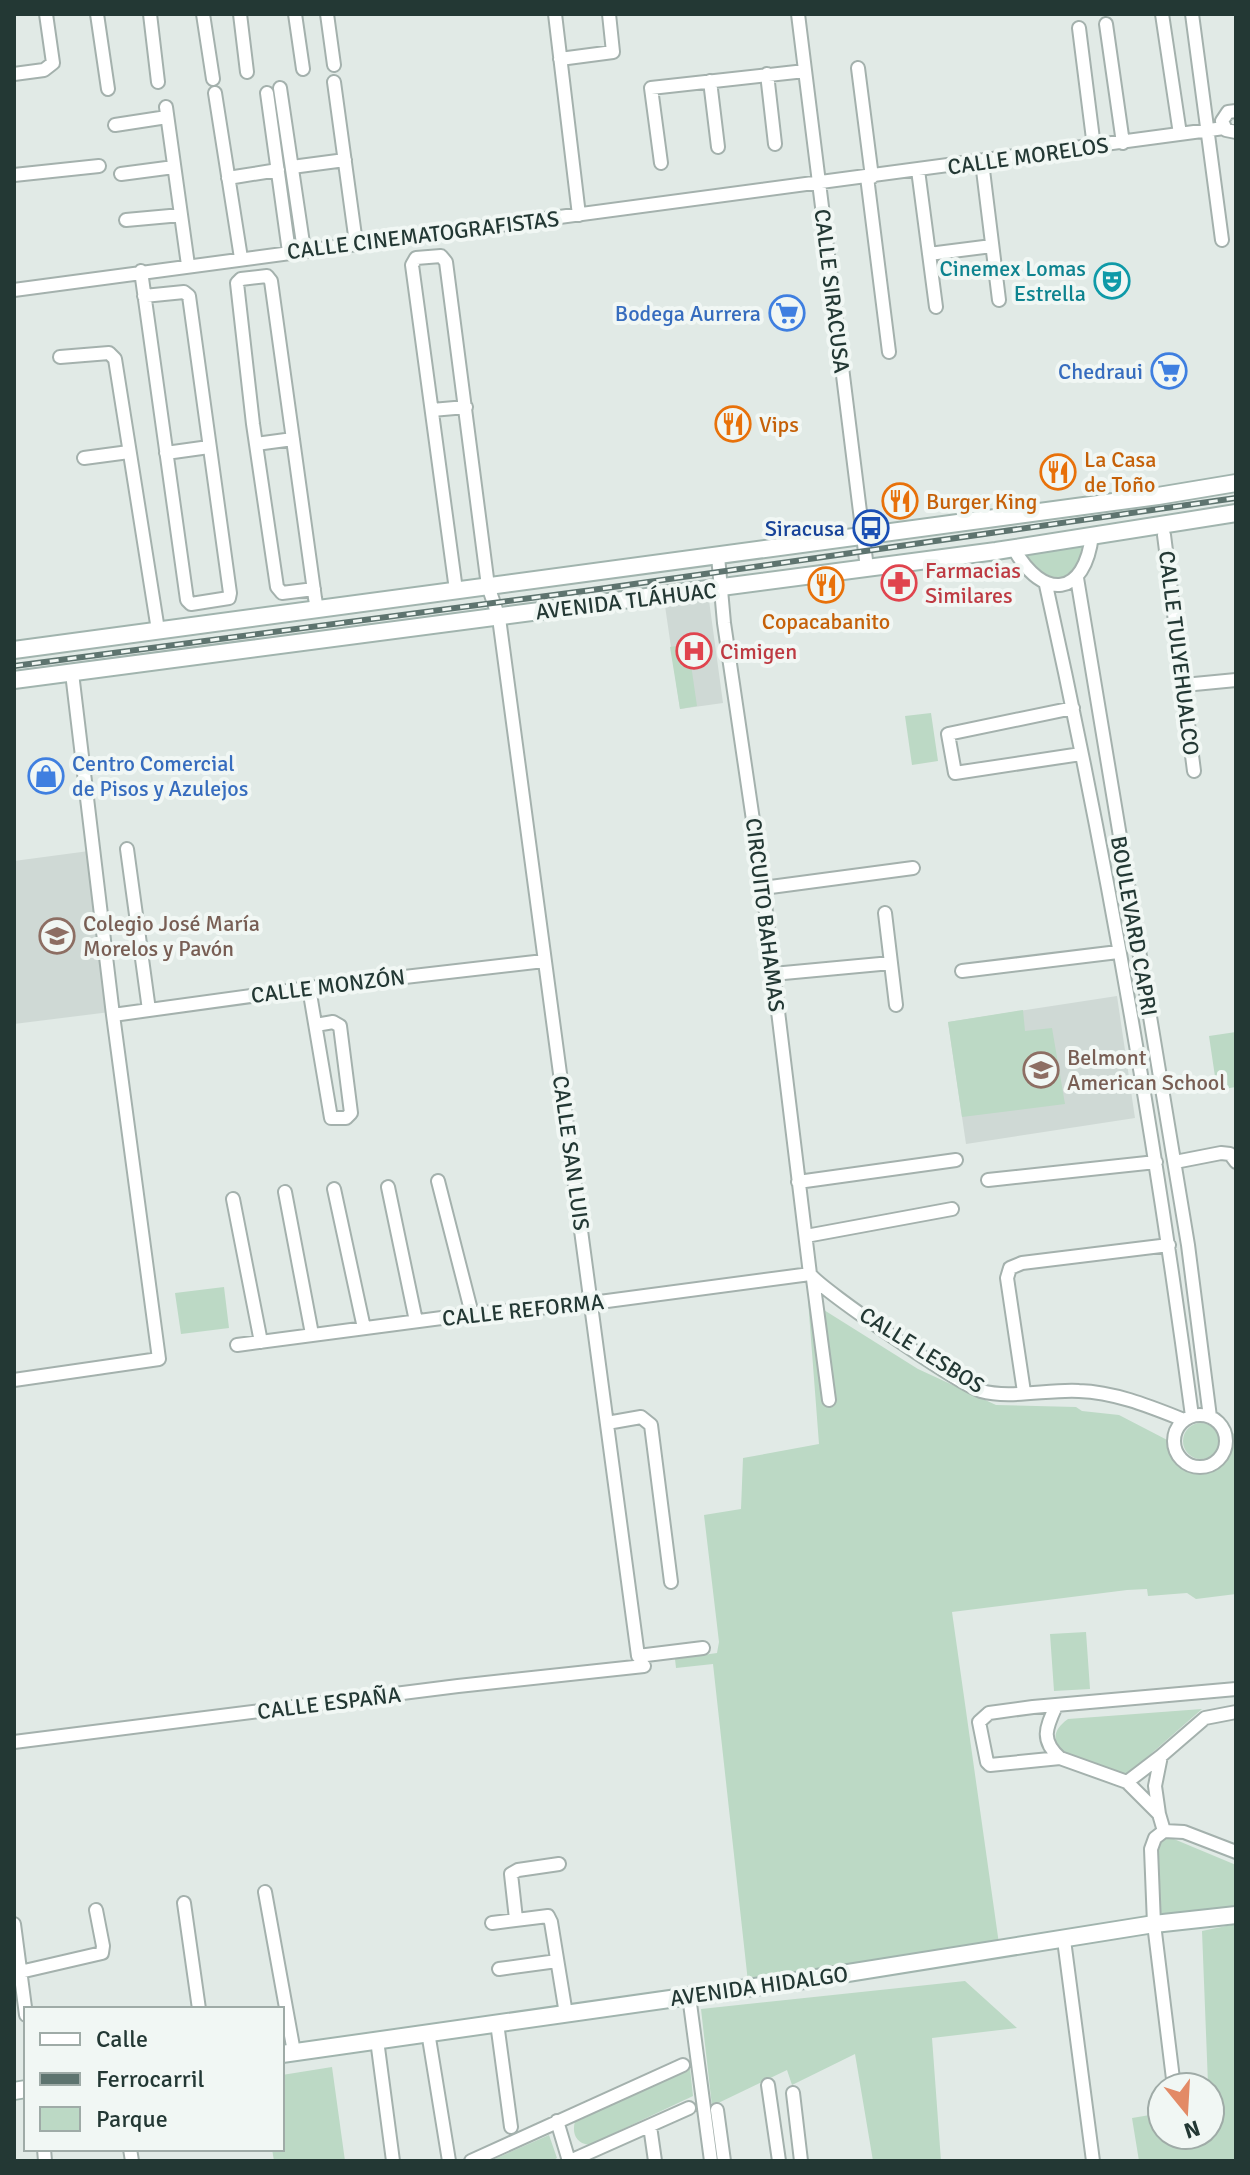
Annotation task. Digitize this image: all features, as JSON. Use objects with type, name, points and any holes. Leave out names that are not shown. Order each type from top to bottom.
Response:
[{"type":"main road","name":"AVENIDA TLÁHUAC","points":[[14,650],[1236,483]]},
{"type":"main road","name":"AVENIDA TLÁHUAC","points":[[14,680],[1014,549],[1236,513]]},
{"type":"main road","name":"AVENIDA HIDALGO","points":[[288,2053],[689,1996],[1154,1924],[1236,1915]]},
{"type":"street","points":[[14,74],[44,70],[53,63],[46,14]]},
{"type":"street","points":[[97,14],[108,89]]},
{"type":"street","points":[[150,14],[158,82]]},
{"type":"street","points":[[203,14],[213,79]]},
{"type":"street","points":[[240,14],[247,72]]},
{"type":"street","points":[[295,14],[303,69]]},
{"type":"street","points":[[327,14],[334,65]]},
{"type":"street","points":[[555,14],[579,215]]},
{"type":"street","points":[[560,59],[613,52],[609,14]]},
{"type":"street","name":"CALLE SIRACUSA","points":[[798,14],[867,568]]},
{"type":"street","points":[[1162,14],[1180,134]]},
{"type":"street","points":[[1192,14],[1222,240]]},
{"type":"street","points":[[1106,24],[1123,143]]},
{"type":"street","points":[[1079,28],[1094,147]]},
{"type":"street","points":[[858,68],[889,352]]},
{"type":"street","points":[[661,163],[651,88],[805,71]]},
{"type":"street","points":[[767,74],[775,144]]},
{"type":"street","points":[[710,81],[718,147]]},
{"type":"street","points":[[334,82],[356,243]]},
{"type":"street","points":[[289,252],[278,170],[274,90],[292,167],[304,250]]},
{"type":"street","points":[[215,93],[241,258]]},
{"type":"street","points":[[1230,130],[1222,121],[1225,114],[1236,111]]},
{"type":"street","points":[[115,125],[167,112],[188,265]]},
{"type":"street","name":"CALLE MORELOS","points":[[833,182],[1208,130],[1230,130]]},
{"type":"street","points":[[292,167],[345,160]]},
{"type":"street","points":[[982,162],[999,300]]},
{"type":"street","points":[[14,175],[99,166]]},
{"type":"street","points":[[121,174],[174,167]]},
{"type":"street","points":[[228,178],[278,170]]},
{"type":"street","points":[[918,170],[936,307]]},
{"type":"street","name":"CALLE CINEMATOGRAFISTAS","points":[[14,290],[833,182]]},
{"type":"street","points":[[126,220],[181,215]]},
{"type":"street","points":[[929,254],[992,246]]},
{"type":"street","name":"CALLE SAN LUIS","points":[[432,410],[412,265],[416,258],[441,256],[446,262],[488,586],[499,618],[640,1663]]},
{"type":"street","points":[[141,271],[144,296],[187,600],[191,604],[230,596],[189,296],[184,292],[144,296]]},
{"type":"street","points":[[314,589],[282,593],[277,587],[237,283],[241,279],[267,276],[271,281],[317,609]]},
{"type":"street","points":[[60,357],[109,353],[115,359],[158,630]]},
{"type":"street","points":[[456,590],[432,410],[466,407]]},
{"type":"street","points":[[256,444],[293,439]]},
{"type":"street","points":[[166,453],[209,447]]},
{"type":"street","points":[[84,458],[129,452]]},
{"type":"street","points":[[1014,549],[1025,567],[1046,585],[1062,584],[1077,578],[1088,563],[1092,535]]},
{"type":"street","name":"CALLE TULYEHUALCO","points":[[1164,535],[1194,771]]},
{"type":"street","name":"CIRCUITO BAHAMAS","points":[[718,556],[724,623],[763,888],[798,1182],[829,1400]]},
{"type":"street","name":"BOULEVARD CAPRI","points":[[1077,578],[1175,1162],[1210,1417]]},
{"type":"street","name":"BOULEVARD CAPRI","points":[[1046,585],[1073,708],[1156,1162],[1169,1245],[1188,1418]]},
{"type":"street","points":[[14,1380],[159,1359],[72,673]]},
{"type":"street","points":[[1184,685],[1236,680]]},
{"type":"street","points":[[1073,708],[948,734],[955,773],[1081,754]]},
{"type":"street","points":[[127,849],[149,1010]]},
{"type":"street","points":[[763,888],[913,868]]},
{"type":"street","points":[[885,913],[896,1005]]},
{"type":"street","points":[[962,971],[1118,952]]},
{"type":"street","name":"CALLE MONZÓN","points":[[113,1015],[309,988],[544,961]]},
{"type":"street","points":[[773,974],[891,963]]},
{"type":"street","points":[[309,988],[331,1118],[346,1118],[351,1113],[340,1026],[333,1022],[316,1025]]},
{"type":"street","points":[[1175,1162],[1221,1153],[1230,1154],[1236,1162]]},
{"type":"street","points":[[798,1182],[956,1160]]},
{"type":"street","points":[[988,1180],[1156,1162]]},
{"type":"street","points":[[438,1181],[472,1314]]},
{"type":"street","points":[[388,1187],[416,1321]]},
{"type":"street","points":[[334,1189],[364,1328]]},
{"type":"street","points":[[285,1192],[312,1334]]},
{"type":"street","points":[[233,1199],[261,1342]]},
{"type":"street","points":[[806,1236],[952,1209]]},
{"type":"street","points":[[1024,1392],[1007,1278],[1010,1268],[1022,1263],[1169,1245]]},
{"type":"street","name":"CALLE REFORMA","points":[[237,1345],[472,1314],[812,1277]]},
{"type":"street","name":"CALLE LESBOS","points":[[812,1277],[895,1337],[979,1390],[1081,1391],[1111,1396],[1188,1418]]},
{"type":"street","points":[[607,1423],[641,1417],[651,1425],[671,1582]]},
{"type":"street","points":[[1210,1417],[1222,1427],[1226,1443],[1219,1459],[1204,1467],[1195,1467],[1180,1459],[1173,1443],[1178,1426],[1188,1418],[1210,1417]]},
{"type":"street","points":[[1222,1427],[1236,1425]]},
{"type":"street","points":[[640,1663],[703,1648]]},
{"type":"street","name":"CALLE ESPAÑA","points":[[14,1742],[640,1663]]},
{"type":"street","points":[[1060,1758],[990,1765],[979,1722],[989,1713],[1236,1689]]},
{"type":"street","points":[[1056,1706],[1046,1737],[1050,1748],[1060,1758],[1127,1782],[1159,1814]]},
{"type":"street","points":[[1127,1782],[1205,1718],[1236,1712]]},
{"type":"street","points":[[1161,1756],[1155,1786],[1164,1831]]},
{"type":"street","points":[[1172,2071],[1154,1924],[1151,1849],[1155,1838],[1164,1831],[1184,1832],[1236,1852]]},
{"type":"street","points":[[516,1919],[511,1874],[518,1870],[559,1864]]},
{"type":"street","points":[[265,1892],[281,2007]]},
{"type":"street","points":[[184,1903],[199,2007]]},
{"type":"street","points":[[20,1972],[102,1953],[96,1910]]},
{"type":"street","points":[[492,1923],[548,1916],[566,2014]]},
{"type":"street","points":[[14,1924],[25,2007]]},
{"type":"street","points":[[1064,1940],[1093,2161]]},
{"type":"street","points":[[499,1969],[557,1961]]},
{"type":"street","points":[[689,1996],[711,2161]]},
{"type":"street","points":[[497,2023],[511,2127]]},
{"type":"street","points":[[284,2025],[288,2053]]},
{"type":"street","points":[[428,2032],[449,2161]]},
{"type":"street","points":[[377,2040],[393,2161]]},
{"type":"street","points":[[471,2161],[683,2065]]},
{"type":"street","points":[[768,2085],[779,2161]]},
{"type":"street","points":[[793,2093],[801,2161]]},
{"type":"street","points":[[557,2121],[570,2161],[689,2108]]},
{"type":"street","points":[[717,2110],[724,2161]]},
{"type":"street","points":[[650,2126],[655,2161]]},
{"type":"shaded area","name":"Cimigen","points":[[708,593],[723,703],[680,709],[664,599]]},
{"type":"shaded area","name":"Colegio José María Morelos y Pavón","points":[[89,851],[110,1012],[14,1024],[14,861]]},
{"type":"shaded area","name":"Belmont American School","points":[[1117,996],[1135,1118],[966,1144],[948,1022]]},
{"type":"green space","points":[[1087,542],[1085,559],[1061,582],[1040,574],[1020,551]]},
{"type":"green space","points":[[688,644],[697,706],[680,709],[670,647]]},
{"type":"green space","points":[[931,713],[938,761],[912,765],[905,716]]},
{"type":"green space","points":[[1023,1010],[1025,1031],[1052,1028],[1065,1104],[962,1117],[948,1022]]},
{"type":"green space","points":[[1236,1032],[1236,1087],[1217,1090],[1209,1036]]},
{"type":"green space","points":[[224,1287],[229,1328],[181,1334],[175,1293]]},
{"type":"green space","points":[[808,1300],[918,1369],[996,1405],[1076,1407],[1082,1411],[1119,1415],[1173,1443],[1185,1463],[1194,1467],[1212,1464],[1225,1448],[1226,1435],[1236,1433],[1236,1594],[1196,1599],[1187,1593],[1148,1596],[1147,1589],[1127,1590],[952,1612],[999,1944],[748,1982],[713,1664],[676,1668],[675,1659],[717,1653],[719,1642],[704,1515],[741,1509],[743,1458],[819,1444]]},
{"type":"green space","points":[[1201,1423],[1214,1428],[1219,1441],[1214,1454],[1201,1459],[1188,1454],[1183,1441],[1188,1428]]},
{"type":"green space","points":[[1086,1632],[1090,1689],[1054,1691],[1050,1634]]},
{"type":"green space","points":[[1202,1709],[1128,1774],[1103,1769],[1073,1757],[1056,1740],[1057,1730],[1068,1719]]},
{"type":"green space","points":[[1169,1837],[1236,1865],[1236,1911],[1160,1922],[1157,1856],[1162,1838]]},
{"type":"green space","points":[[1236,1924],[1236,2161],[1139,2161],[1132,2118],[1146,2116],[1146,2151],[1226,2151],[1226,2071],[1207,2071],[1202,1931]]},
{"type":"green space","points":[[965,1981],[1017,2028],[932,2038],[941,2161],[873,2161],[855,2054],[792,2085],[787,2070],[712,2106],[701,2009]]},
{"type":"green space","points":[[332,2067],[345,2161],[274,2161],[272,2151],[284,2151],[284,2075]]},
{"type":"green space","points":[[690,2068],[693,2096],[589,2145],[576,2137],[575,2121]]},
{"type":"green space","points":[[549,2135],[557,2158],[552,2161],[490,2161]]},
{"type":"railway","points":[[14,666],[592,590],[1236,498]]},
{"type":"place","name":"Cinemex Lomas Estrella","points":[[1112,281]]},
{"type":"place","name":"Bodega Aurrera","points":[[787,313]]},
{"type":"place","name":"Chedraui","points":[[1169,371]]},
{"type":"place","name":"Vips","points":[[733,424]]},
{"type":"place","name":"La Casa de Toño","points":[[1058,472]]},
{"type":"place","name":"Burger King","points":[[900,501]]},
{"type":"place","name":"Siracusa","points":[[871,528]]},
{"type":"place","name":"Farmacias Similares","points":[[899,583]]},
{"type":"place","name":"Copacabanito","points":[[826,585]]},
{"type":"place","name":"Cimigen","points":[[694,651]]},
{"type":"place","name":"Centro Comercial de Pisos y Azulejos","points":[[46,776]]},
{"type":"place","name":"Colegio José María Morelos y Pavón","points":[[57,936]]},
{"type":"place","name":"Belmont American School","points":[[1041,1070]]}]
